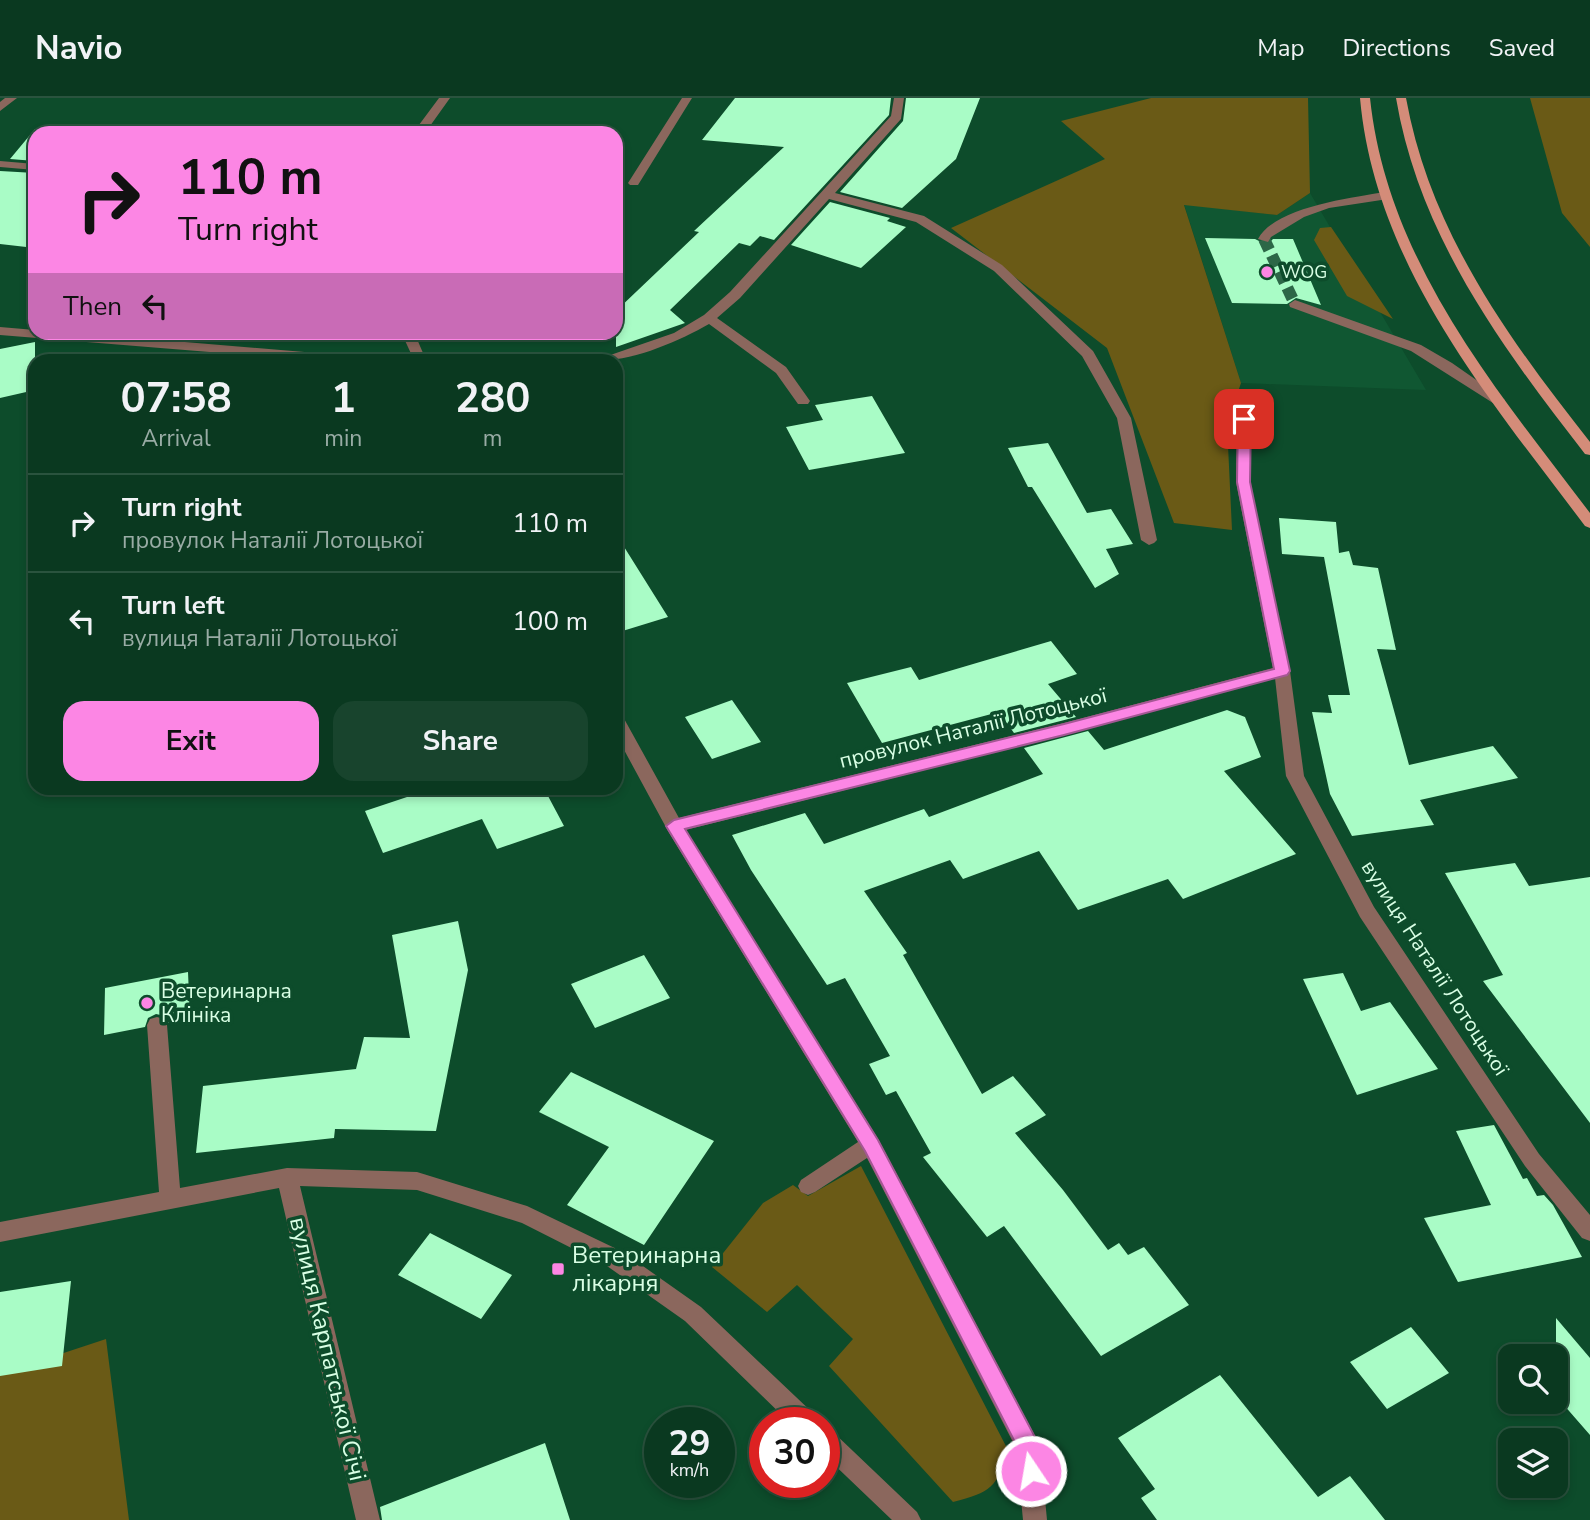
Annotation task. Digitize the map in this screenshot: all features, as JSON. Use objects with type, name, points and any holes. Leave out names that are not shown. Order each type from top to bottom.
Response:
[{"type":"main road","points":[[1365,98],[1372,154],[1384,196],[1411,263],[1464,352],[1590,523]]},
{"type":"main road","points":[[1401,98],[1419,180],[1476,293],[1590,451]]},
{"type":"street","points":[[0,108],[12,98]]},
{"type":"street","points":[[424,126],[445,98]]},
{"type":"street","points":[[635,183],[687,98]]},
{"type":"street","points":[[622,354],[679,336],[709,318],[735,295],[897,117],[900,98]]},
{"type":"street","points":[[0,164],[28,166]]},
{"type":"street","points":[[826,194],[920,219],[998,268],[1088,354],[1124,418],[1149,540]]},
{"type":"street","points":[[1264,239],[1266,235],[1307,212],[1327,205],[1384,196]]},
{"type":"street","points":[[1295,304],[1318,316],[1369,330],[1417,348],[1498,400]]},
{"type":"street","points":[[709,318],[781,370],[803,401]]},
{"type":"street","points":[[0,331],[28,333]]},
{"type":"street","points":[[109,340],[279,354]]},
{"type":"street","name":"вулиця Наталії Лотоцької","points":[[1244,419],[1243,482],[1282,671],[1295,776],[1367,912],[1532,1160],[1590,1231]]},
{"type":"street","name":"провулок Наталії Лотоцької","points":[[674,826],[1064,729],[1282,671]]},
{"type":"street","points":[[623,732],[674,826],[871,1145],[1028,1446],[1035,1520]]},
{"type":"street","points":[[157,1025],[170,1199]]},
{"type":"street","points":[[808,1186],[871,1145]]},
{"type":"street","points":[[0,1231],[287,1177],[417,1181],[527,1215],[615,1259],[693,1314],[790,1407]]},
{"type":"street","name":"вулиця Карпатської Січі","points":[[287,1177],[368,1520]]},
{"type":"street","points":[[840,1454],[909,1520]]},
{"type":"shaded area","points":[[1151,98],[1308,98],[1310,193],[1277,215],[1184,205],[1241,383],[1227,424],[1232,530],[1174,523],[1107,348],[951,228],[1105,159],[1061,121]]},
{"type":"shaded area","points":[[1530,98],[1590,98],[1590,247],[1562,213]]},
{"type":"shaded area","points":[[1310,193],[1426,390],[1241,383],[1184,204],[1277,215]]},
{"type":"shaded area","points":[[1331,227],[1393,319],[1347,296],[1314,240],[1320,228]]},
{"type":"shaded area","points":[[861,1166],[1008,1450],[996,1481],[976,1495],[953,1502],[829,1366],[853,1339],[797,1285],[767,1312],[712,1267],[763,1203],[793,1185],[808,1196]]},
{"type":"shaded area","points":[[106,1339],[129,1520],[0,1520],[0,1374]]},
{"type":"building","points":[[735,98],[891,98],[889,115],[774,240],[760,236],[750,246],[739,243],[670,310],[685,323],[616,347],[616,340],[623,340],[623,304],[699,232],[694,231],[784,147],[702,140]]},
{"type":"building","points":[[906,98],[980,98],[956,159],[902,208],[840,192],[903,121]]},
{"type":"building","points":[[28,137],[28,160],[10,159]]},
{"type":"building","points":[[0,171],[28,173],[28,247],[0,244]]},
{"type":"building","points":[[830,202],[890,218],[887,221],[906,227],[861,268],[791,245]]},
{"type":"building","points":[[1205,238],[1255,239],[1267,245],[1273,239],[1293,239],[1321,305],[1296,298],[1287,304],[1232,303]]},
{"type":"building","points":[[35,342],[35,354],[28,354],[28,392],[0,398],[0,349]]},
{"type":"building","points":[[872,396],[905,453],[809,470],[786,427],[823,420],[815,405]]},
{"type":"building","points":[[1048,443],[1087,513],[1111,509],[1133,544],[1106,549],[1119,574],[1095,588],[1032,487],[1028,487],[1008,448]]},
{"type":"building","points":[[1279,518],[1336,522],[1339,553],[1349,551],[1353,565],[1378,568],[1396,650],[1377,649],[1409,765],[1493,746],[1518,778],[1420,800],[1434,825],[1352,836],[1330,794],[1312,712],[1332,713],[1328,695],[1350,695],[1324,557],[1282,554]]},
{"type":"building","points":[[623,545],[668,617],[623,631]]},
{"type":"building","points":[[1051,641],[1077,674],[1048,684],[1076,717],[1014,733],[999,712],[882,743],[847,683],[911,667],[919,680]]},
{"type":"building","points":[[732,700],[761,742],[712,759],[685,717]]},
{"type":"building","points":[[1227,710],[1245,717],[1261,757],[1224,771],[1296,854],[1183,899],[1168,879],[1078,910],[1039,851],[963,879],[950,860],[864,891],[907,953],[903,955],[982,1094],[1013,1076],[1046,1115],[1015,1133],[1063,1190],[1108,1250],[1119,1243],[1128,1255],[1144,1247],[1189,1305],[1101,1356],[1004,1226],[987,1237],[923,1157],[931,1153],[896,1091],[886,1095],[869,1064],[890,1056],[845,978],[827,985],[751,870],[732,835],[805,813],[824,844],[924,809],[929,817],[1043,774],[1024,748],[1088,731],[1104,750]]},
{"type":"building","points":[[413,795],[551,795],[548,796],[564,826],[497,849],[482,819],[383,853],[365,811]]},
{"type":"building","points":[[1515,863],[1529,886],[1590,877],[1590,1123],[1483,981],[1503,975],[1445,873]]},
{"type":"building","points":[[458,921],[468,970],[436,1131],[335,1129],[334,1138],[196,1153],[203,1086],[356,1069],[364,1037],[410,1038],[392,935]]},
{"type":"building","points":[[644,955],[670,998],[595,1028],[571,984]]},
{"type":"building","name":"Ветеринарна Клініка","points":[[188,972],[190,1019],[169,1023],[165,1016],[156,1014],[148,1018],[145,1027],[104,1035],[105,988]]},
{"type":"building","points":[[1343,973],[1361,1011],[1390,1002],[1438,1069],[1357,1095],[1303,979]]},
{"type":"building","points":[[571,1072],[714,1141],[644,1245],[567,1205],[609,1147],[539,1112]]},
{"type":"building","points":[[1494,1125],[1523,1179],[1527,1178],[1537,1196],[1544,1195],[1553,1205],[1582,1257],[1458,1282],[1424,1218],[1491,1205],[1456,1131]]},
{"type":"building","points":[[430,1233],[512,1275],[481,1319],[398,1275]]},
{"type":"building","points":[[71,1281],[62,1366],[0,1376],[0,1292]]},
{"type":"building","points":[[1556,1318],[1590,1358],[1590,1435],[1568,1410],[1568,1344],[1556,1344]]},
{"type":"building","points":[[1411,1327],[1449,1373],[1387,1409],[1350,1362]]},
{"type":"building","points":[[1220,1375],[1318,1497],[1350,1476],[1385,1520],[1157,1520],[1141,1498],[1155,1489],[1118,1438]]},
{"type":"building","points":[[545,1443],[570,1520],[382,1520],[380,1507]]},
{"type":"tunnel","points":[[1264,239],[1295,304]]},
{"type":"place","name":"WOG","points":[[1267,272]]},
{"type":"place","name":"Ветеринарна Клініка","points":[[147,1003]]},
{"type":"place","name":"Ветеринарна лікарня","points":[[558,1269]]},
{"type":"route","points":[[1031,1471],[1028,1446],[871,1145],[674,826],[1064,729],[1282,671],[1243,482],[1244,419]]}]
